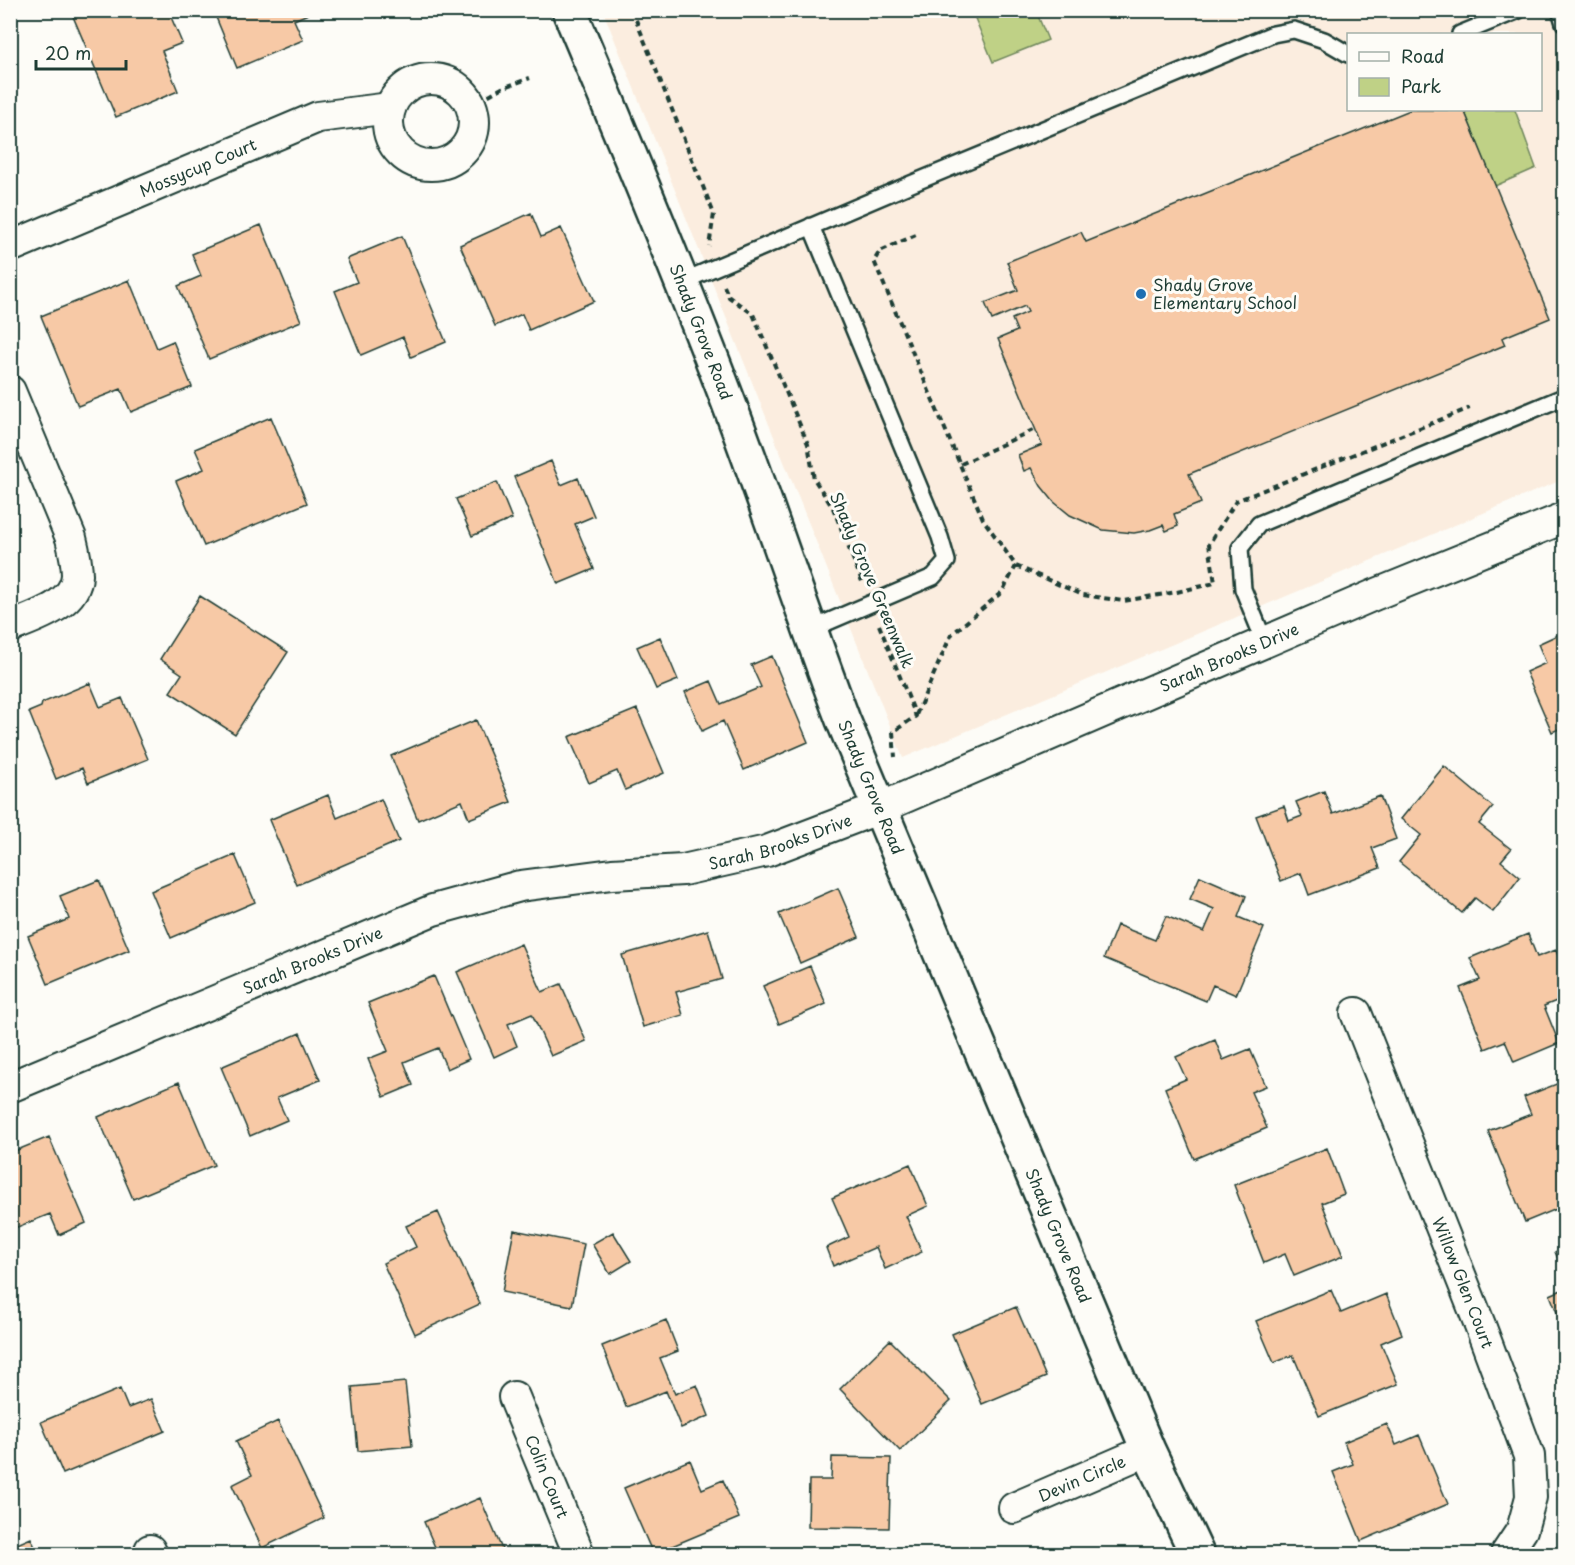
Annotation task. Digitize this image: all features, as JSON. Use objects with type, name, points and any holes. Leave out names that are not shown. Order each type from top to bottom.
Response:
[{"type":"main road","name":"Shady Grove Road","points":[[569,10],[646,193],[728,400],[843,720],[1148,1450],[1197,1554]]},
{"type":"street","points":[[434,79],[448,82],[460,90],[470,105],[473,129],[469,142],[460,154],[435,165],[421,164],[407,158],[397,149],[390,136],[388,122],[390,108],[407,86],[419,80],[434,79]]},
{"type":"street","name":"Mossycup Court","points":[[10,247],[318,117],[390,108]]},
{"type":"street","points":[[10,391],[71,538],[77,577],[72,591],[56,606],[10,627]]},
{"type":"street","name":"Sarah Brooks Drive","points":[[10,1087],[433,910],[520,886],[612,874],[683,870],[767,851],[880,808],[1374,596],[1564,518]]},
{"type":"street","name":"Willow Glen Court","points":[[1356,1013],[1529,1456],[1531,1497],[1522,1530],[1506,1554]]},
{"type":"street","name":"Colin Court","points":[[514,1397],[579,1554]]},
{"type":"street","name":"Devin Circle","points":[[1014,1508],[1148,1450]]},
{"type":"lane","points":[[1462,33],[1519,10]]},
{"type":"lane","points":[[1560,10],[1564,23]]},
{"type":"lane","points":[[681,282],[1273,34],[1293,30],[1324,40],[1347,53]]},
{"type":"lane","points":[[809,630],[933,577],[947,561],[940,537],[811,226]]},
{"type":"lane","points":[[1265,643],[1243,589],[1240,548],[1258,524],[1561,398],[1564,399]]},
{"type":"path","name":"Shady Grove Greenwalk","points":[[632,10],[714,214],[709,250],[729,297],[753,314],[808,444],[814,479],[832,508],[916,716]]},
{"type":"path","points":[[470,105],[502,88],[531,78]]},
{"type":"path","points":[[1564,95],[1564,138]]},
{"type":"path","points":[[916,235],[880,251],[874,261],[983,519],[1016,566],[1083,595],[1123,601],[1215,583],[1209,544],[1236,501],[1480,404]]},
{"type":"path","points":[[961,464],[1035,429]]},
{"type":"path","points":[[895,759],[892,732],[916,716],[951,635],[1002,592],[1016,566]]},
{"type":"shaded area","name":"Shady Grove Elementary School","points":[[603,11],[1564,11],[1564,479],[903,758]]},
{"type":"green space","points":[[972,11],[1036,11],[1048,40],[993,62]]},
{"type":"green space","points":[[1464,111],[1515,111],[1536,168],[1495,186]]},
{"type":"building","points":[[80,10],[168,10],[182,43],[162,51],[178,91],[116,117],[72,14]]},
{"type":"building","points":[[213,10],[315,11],[294,20],[303,40],[237,68]]},
{"type":"building","points":[[1408,111],[1464,111],[1550,318],[1502,338],[1505,345],[1189,474],[1201,503],[1174,514],[1178,526],[1166,531],[1163,525],[1134,533],[1103,530],[1070,515],[1054,502],[1041,486],[1031,468],[1024,471],[1018,455],[1042,445],[998,339],[1017,331],[1012,319],[1028,312],[1025,306],[992,320],[985,303],[1018,290],[1007,262],[1081,232],[1086,242]]},
{"type":"building","points":[[531,213],[541,237],[561,228],[594,301],[529,330],[522,314],[495,326],[460,245]]},
{"type":"building","points":[[261,225],[301,321],[209,359],[178,286],[201,276],[192,254]]},
{"type":"building","points":[[402,236],[446,342],[411,357],[403,337],[361,355],[335,291],[357,282],[347,259]]},
{"type":"building","points":[[129,280],[157,348],[173,341],[192,387],[131,412],[121,389],[78,406],[41,316]]},
{"type":"building","points":[[271,417],[307,503],[204,546],[176,481],[204,469],[195,449]]},
{"type":"building","points":[[551,461],[561,485],[578,478],[594,516],[575,524],[594,569],[558,584],[514,477]]},
{"type":"building","points":[[497,482],[512,519],[472,536],[456,499]]},
{"type":"building","points":[[200,596],[288,652],[235,734],[170,692],[182,674],[160,659]]},
{"type":"building","points":[[1564,632],[1564,727],[1552,732],[1526,672],[1546,663],[1538,644]]},
{"type":"building","points":[[660,637],[678,680],[656,689],[637,647]]},
{"type":"building","points":[[772,656],[808,742],[744,770],[723,721],[702,731],[685,692],[711,681],[721,704],[761,687],[751,665]]},
{"type":"building","points":[[90,683],[100,707],[122,698],[148,759],[88,783],[82,768],[56,779],[29,712],[41,707],[42,703]]},
{"type":"building","points":[[637,709],[664,773],[625,790],[617,771],[589,783],[569,737]]},
{"type":"building","points":[[476,720],[511,802],[469,819],[462,801],[418,820],[391,756]]},
{"type":"building","points":[[1444,766],[1493,807],[1479,824],[1511,849],[1501,861],[1520,877],[1493,912],[1475,898],[1462,913],[1399,862],[1421,835],[1401,819]]},
{"type":"building","points":[[1324,791],[1333,814],[1380,796],[1396,839],[1372,848],[1380,868],[1309,895],[1301,873],[1281,881],[1256,816],[1284,806],[1289,821],[1302,816],[1296,802]]},
{"type":"building","points":[[328,795],[337,818],[381,799],[399,841],[297,885],[269,820]]},
{"type":"building","points":[[235,855],[255,902],[171,938],[151,891]]},
{"type":"building","points":[[1200,876],[1246,896],[1238,917],[1264,928],[1236,995],[1213,985],[1206,1001],[1104,958],[1117,925],[1155,940],[1166,916],[1204,932],[1214,909],[1190,899]]},
{"type":"building","points":[[99,880],[129,950],[48,984],[28,936],[69,919],[60,896]]},
{"type":"building","points":[[838,888],[859,937],[800,963],[779,914]]},
{"type":"building","points":[[708,930],[722,979],[676,992],[683,1015],[643,1027],[622,955]]},
{"type":"building","points":[[1528,934],[1537,957],[1556,950],[1564,972],[1564,998],[1544,1006],[1559,1043],[1514,1062],[1505,1041],[1485,1049],[1460,988],[1480,980],[1470,958]]},
{"type":"building","points":[[521,944],[542,992],[561,984],[586,1041],[551,1056],[532,1014],[508,1024],[517,1046],[494,1057],[457,972]]},
{"type":"building","points":[[810,966],[826,1004],[779,1024],[763,986]]},
{"type":"building","points":[[434,976],[469,1059],[447,1069],[438,1048],[404,1062],[413,1085],[384,1097],[368,1059],[388,1051],[368,1003]]},
{"type":"building","points":[[300,1033],[320,1080],[277,1098],[287,1120],[250,1136],[221,1067]]},
{"type":"building","points":[[1215,1040],[1223,1060],[1250,1049],[1266,1086],[1251,1092],[1267,1128],[1194,1159],[1165,1088],[1186,1079],[1176,1057]]},
{"type":"building","points":[[1564,1081],[1564,1206],[1525,1222],[1488,1131],[1531,1114],[1524,1097]]},
{"type":"building","points":[[179,1082],[214,1165],[133,1199],[98,1117]]},
{"type":"building","points":[[49,1137],[86,1223],[59,1235],[50,1214],[10,1230],[10,1153]]},
{"type":"building","points":[[1327,1148],[1344,1194],[1322,1203],[1343,1256],[1294,1276],[1285,1254],[1264,1263],[1234,1185]]},
{"type":"building","points":[[910,1164],[928,1206],[906,1216],[922,1252],[885,1269],[876,1247],[833,1266],[826,1248],[849,1237],[832,1198]]},
{"type":"building","points":[[438,1212],[480,1304],[415,1334],[383,1263],[416,1247],[406,1226]]},
{"type":"building","points":[[514,1230],[584,1244],[572,1306],[502,1292]]},
{"type":"building","points":[[613,1232],[631,1261],[610,1274],[592,1244]]},
{"type":"building","points":[[1564,1248],[1564,1272],[1555,1252]]},
{"type":"building","points":[[1564,1289],[1564,1330],[1550,1295]]},
{"type":"building","points":[[1331,1290],[1341,1313],[1386,1294],[1402,1334],[1381,1343],[1398,1384],[1319,1416],[1293,1355],[1274,1363],[1256,1321]]},
{"type":"building","points":[[1016,1307],[1046,1377],[982,1404],[952,1334]]},
{"type":"building","points":[[666,1320],[678,1351],[660,1358],[675,1394],[697,1385],[709,1416],[681,1428],[666,1391],[626,1407],[602,1346]]},
{"type":"building","points":[[890,1340],[951,1401],[900,1451],[840,1389]]},
{"type":"building","points":[[405,1382],[412,1446],[358,1451],[352,1387]]},
{"type":"building","points":[[120,1389],[128,1408],[151,1399],[165,1431],[63,1474],[41,1422]]},
{"type":"building","points":[[278,1421],[324,1518],[262,1548],[232,1485],[252,1475],[236,1441]]},
{"type":"building","points":[[1387,1424],[1396,1445],[1419,1435],[1448,1504],[1361,1541],[1333,1472],[1353,1464],[1344,1442]]},
{"type":"building","points":[[832,1457],[891,1458],[889,1528],[808,1527],[809,1480],[831,1480]]},
{"type":"building","points":[[690,1460],[702,1489],[723,1480],[739,1518],[653,1554],[624,1488]]},
{"type":"building","points":[[480,1498],[504,1554],[438,1554],[424,1522]]},
{"type":"building","points":[[31,1538],[38,1554],[10,1554],[10,1547]]},
{"type":"place","name":"Shady Grove Elementary School","points":[[1141,294]]}]
